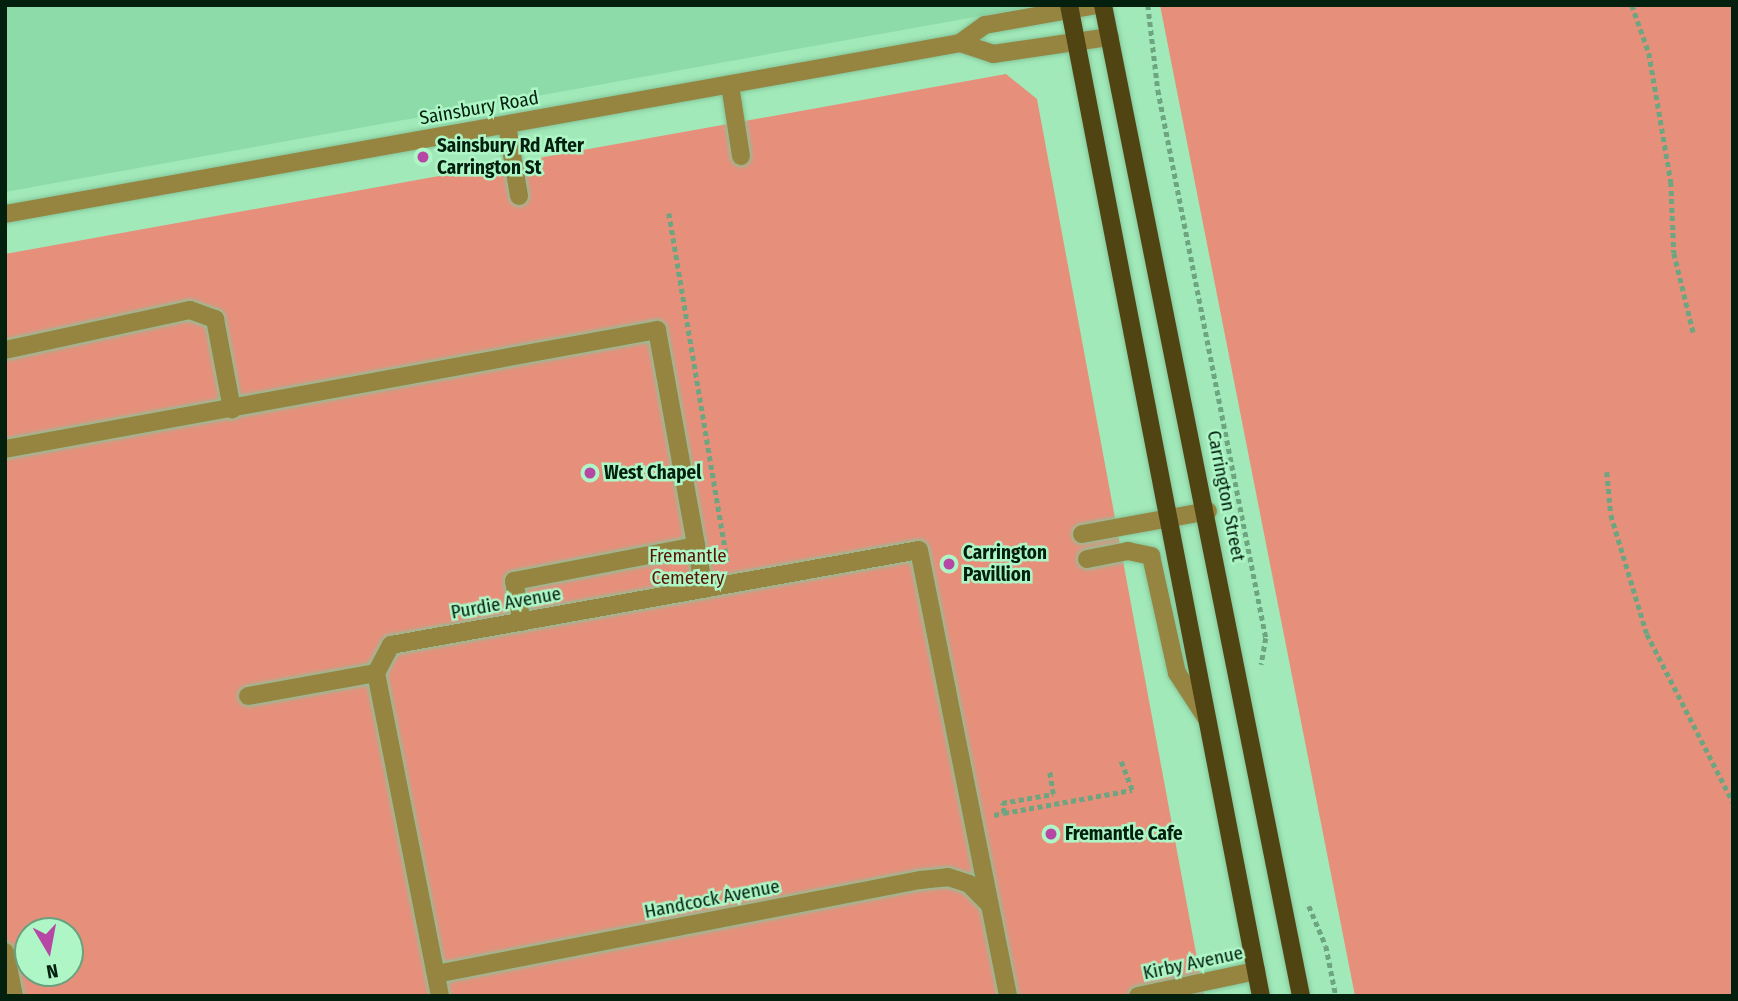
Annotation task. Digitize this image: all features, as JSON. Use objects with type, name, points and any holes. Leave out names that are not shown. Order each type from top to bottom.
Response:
[{"type":"main road","name":"Carrington Street","points":[[1103,5],[1208,511],[1301,996]]},
{"type":"main road","points":[[1069,8],[1261,996]]},
{"type":"street","name":"Sainsbury Road","points":[[5,214],[960,43],[985,26],[1069,8],[1097,5]]},
{"type":"street","name":"Sainsbury Road","points":[[960,43],[993,54],[1110,37]]},
{"type":"street","points":[[730,85],[741,156]]},
{"type":"street","points":[[506,125],[519,196]]},
{"type":"street","points":[[5,350],[190,310],[215,319],[232,409]]},
{"type":"street","points":[[5,449],[657,330],[704,589]]},
{"type":"street","points":[[1082,534],[1208,511]]},
{"type":"street","points":[[522,622],[514,581],[696,546]]},
{"type":"street","name":"Purdie Avenue","points":[[376,673],[391,645],[919,550],[971,820]]},
{"type":"street","points":[[1087,559],[1128,551],[1151,556],[1177,673],[1208,722]]},
{"type":"street","points":[[248,696],[376,673],[440,996]]},
{"type":"street","points":[[971,820],[1008,996]]},
{"type":"street","name":"Handcock Avenue","points":[[436,974],[921,880],[948,877],[969,884],[989,904]]},
{"type":"street","points":[[5,952],[14,996]]},
{"type":"street","name":"Kirby Avenue","points":[[1138,996],[1256,971]]},
{"type":"path","points":[[1148,5],[1158,90],[1266,638],[1263,674]]},
{"type":"path","points":[[1632,5],[1649,52],[1671,182],[1674,253],[1694,335]]},
{"type":"path","points":[[669,213],[732,584]]},
{"type":"path","points":[[1607,472],[1614,526],[1647,634],[1733,802]]},
{"type":"path","points":[[971,820],[1132,790],[1120,758]]},
{"type":"path","points":[[1004,813],[1002,803],[1053,794],[1049,770]]},
{"type":"path","points":[[1307,897],[1336,996]]},
{"type":"shaded area","points":[[5,5],[1041,5],[5,192]]},
{"type":"green space","points":[[1160,5],[1733,5],[1733,996],[1355,996]]},
{"type":"green space","name":"Fremantle Cemetery","points":[[1006,74],[1037,99],[1204,996],[5,996],[5,254]]},
{"type":"place","name":"Sainsbury Rd After Carrington St","points":[[423,157]]},
{"type":"place","name":"West Chapel","points":[[590,473]]},
{"type":"place","name":"Carrington Pavillion","points":[[949,564]]},
{"type":"place","name":"Fremantle Cafe","points":[[1051,834]]}]
